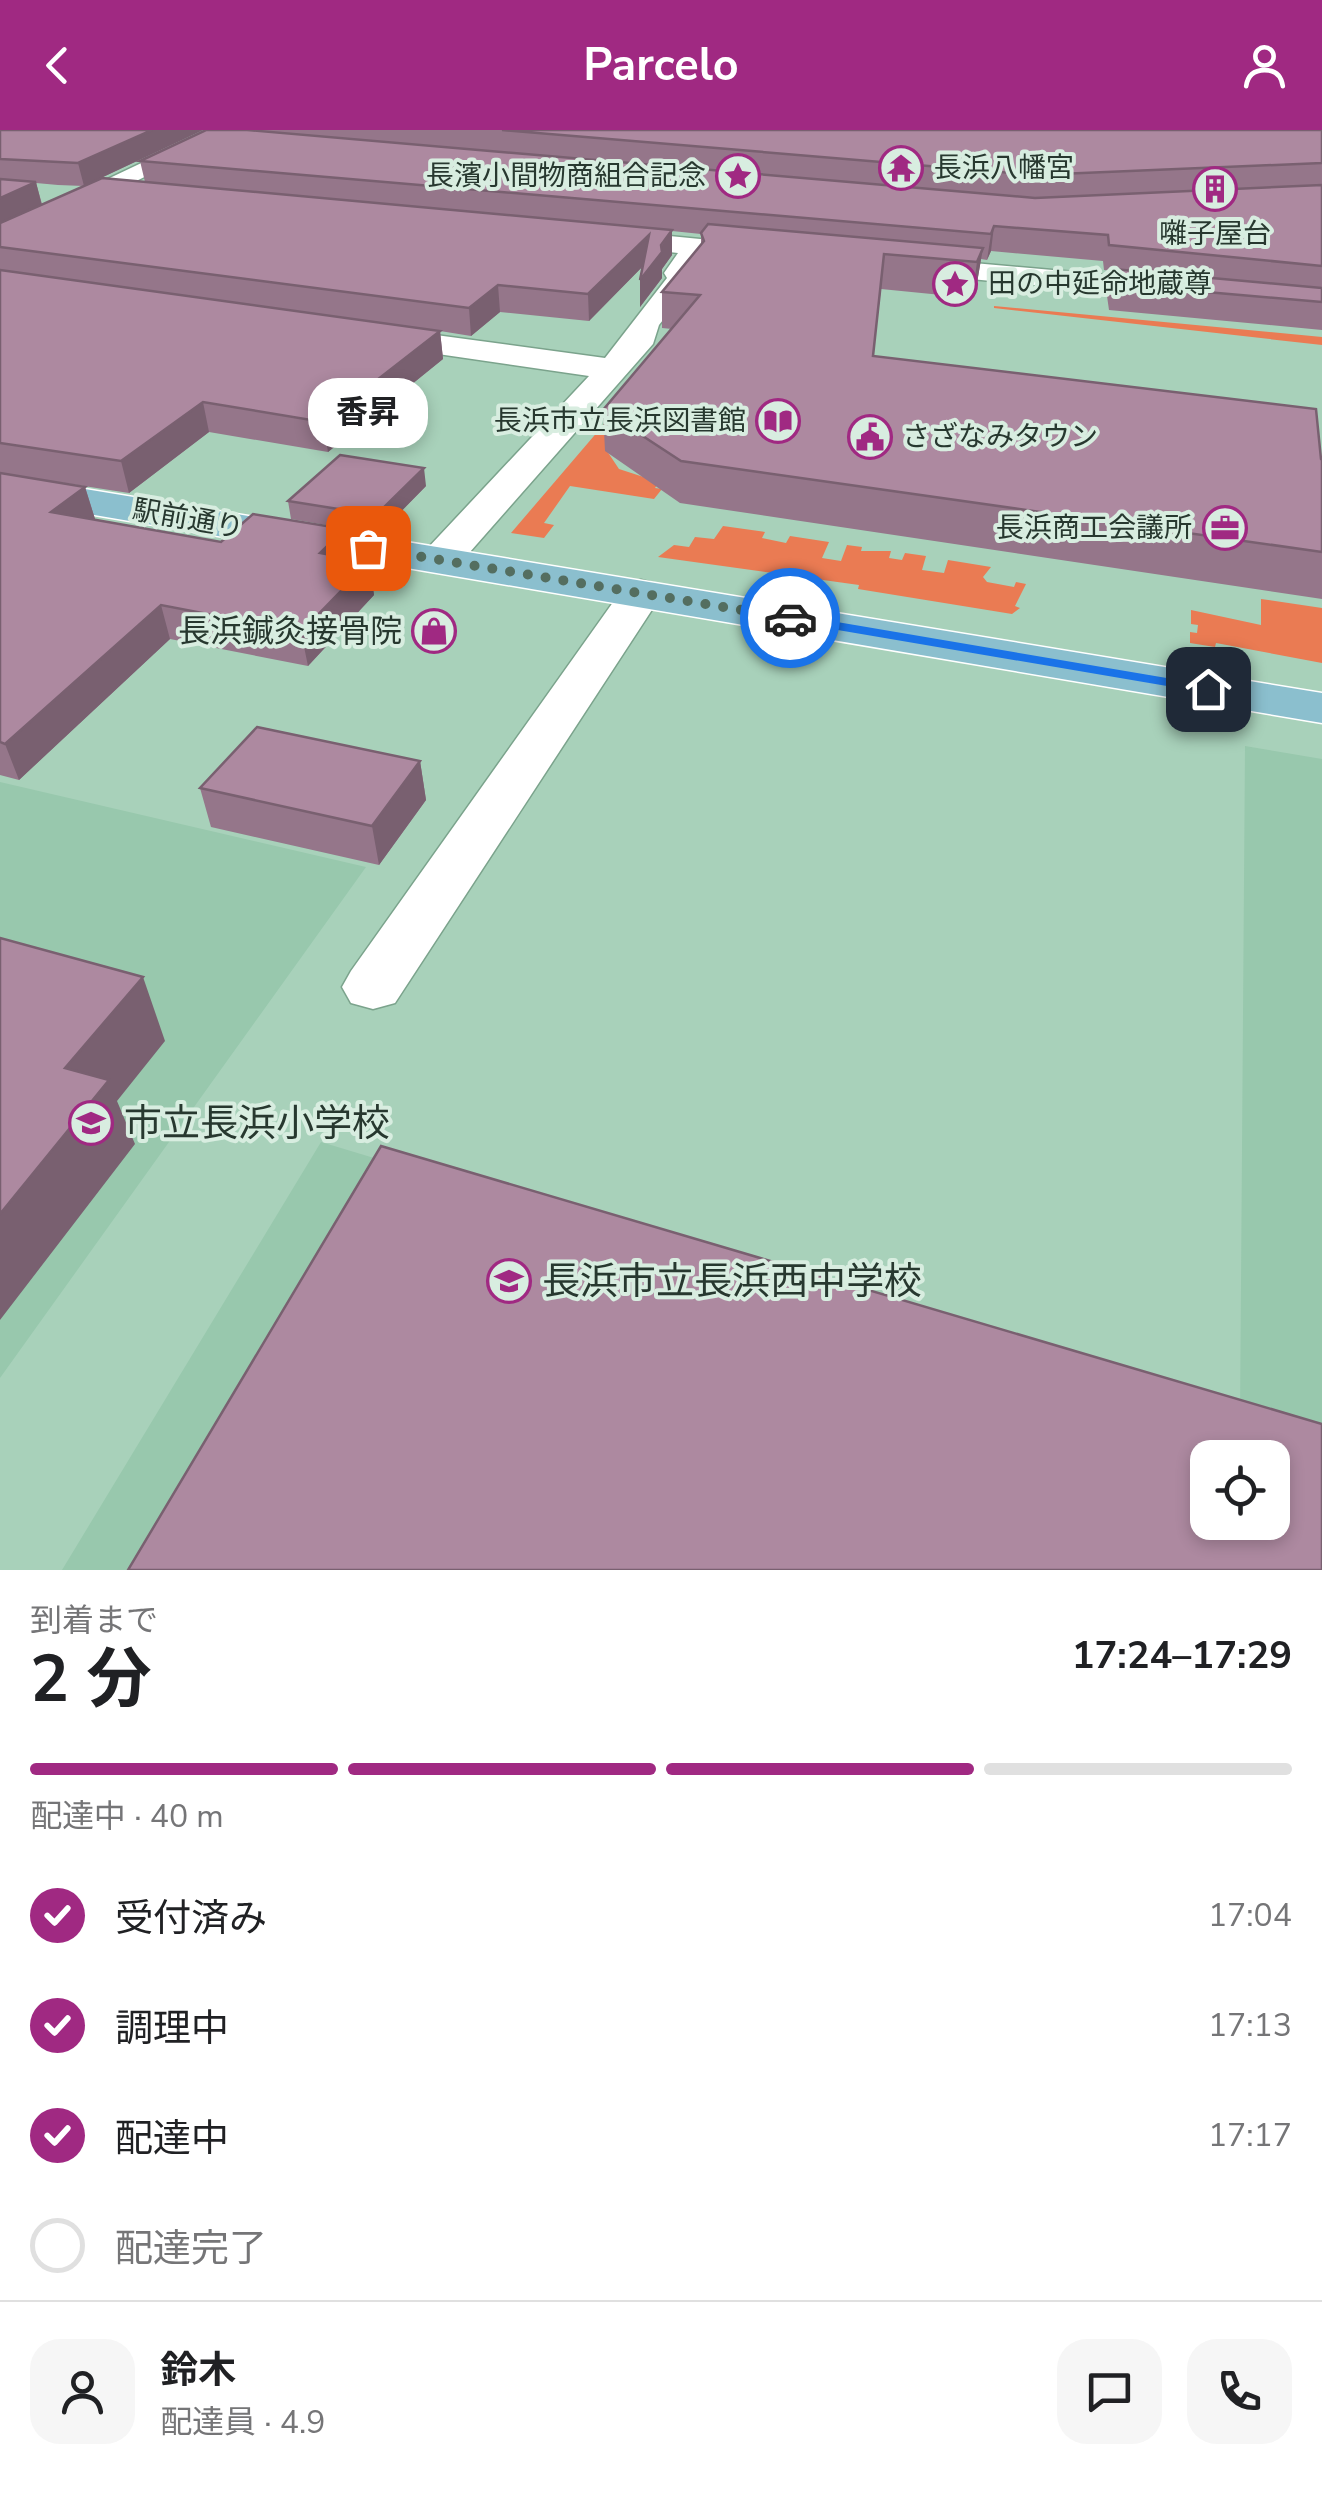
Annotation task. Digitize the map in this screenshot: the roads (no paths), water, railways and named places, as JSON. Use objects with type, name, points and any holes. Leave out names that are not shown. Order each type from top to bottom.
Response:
[{"type":"main road","name":"駅前通り","points":[[0,487],[1322,708]]},
{"type":"street","points":[[0,240],[230,137]]},
{"type":"street","points":[[34,194],[164,196]]},
{"type":"street","points":[[564,234],[794,256]]},
{"type":"street","points":[[990,274],[1002,241]]},
{"type":"street","points":[[440,560],[642,337],[644,324],[686,273],[678,273],[696,247]]},
{"type":"street","points":[[873,263],[1322,303]]},
{"type":"street","points":[[335,330],[612,369]]},
{"type":"street","points":[[372,988],[642,592]]},
{"type":"place","name":"長浜八幡宮","points":[[901,168]]},
{"type":"place","name":"長濱小間物商組合記念","points":[[738,176]]},
{"type":"place","name":"囃子屋台","points":[[1215,189]]},
{"type":"place","name":"田の中延命地蔵尊","points":[[955,284]]},
{"type":"place","name":"長浜市立長浜図書館","points":[[778,421]]},
{"type":"place","name":"さざなみタウン","points":[[870,437]]},
{"type":"place","name":"長浜商工会議所","points":[[1225,528]]},
{"type":"place","name":"香昇","points":[[368,548]]},
{"type":"place","name":"長浜鍼灸接骨院","points":[[434,631]]},
{"type":"place","name":"市立長浜小学校","points":[[91,1123]]},
{"type":"place","name":"長浜市立長浜西中学校","points":[[509,1281]]}]
